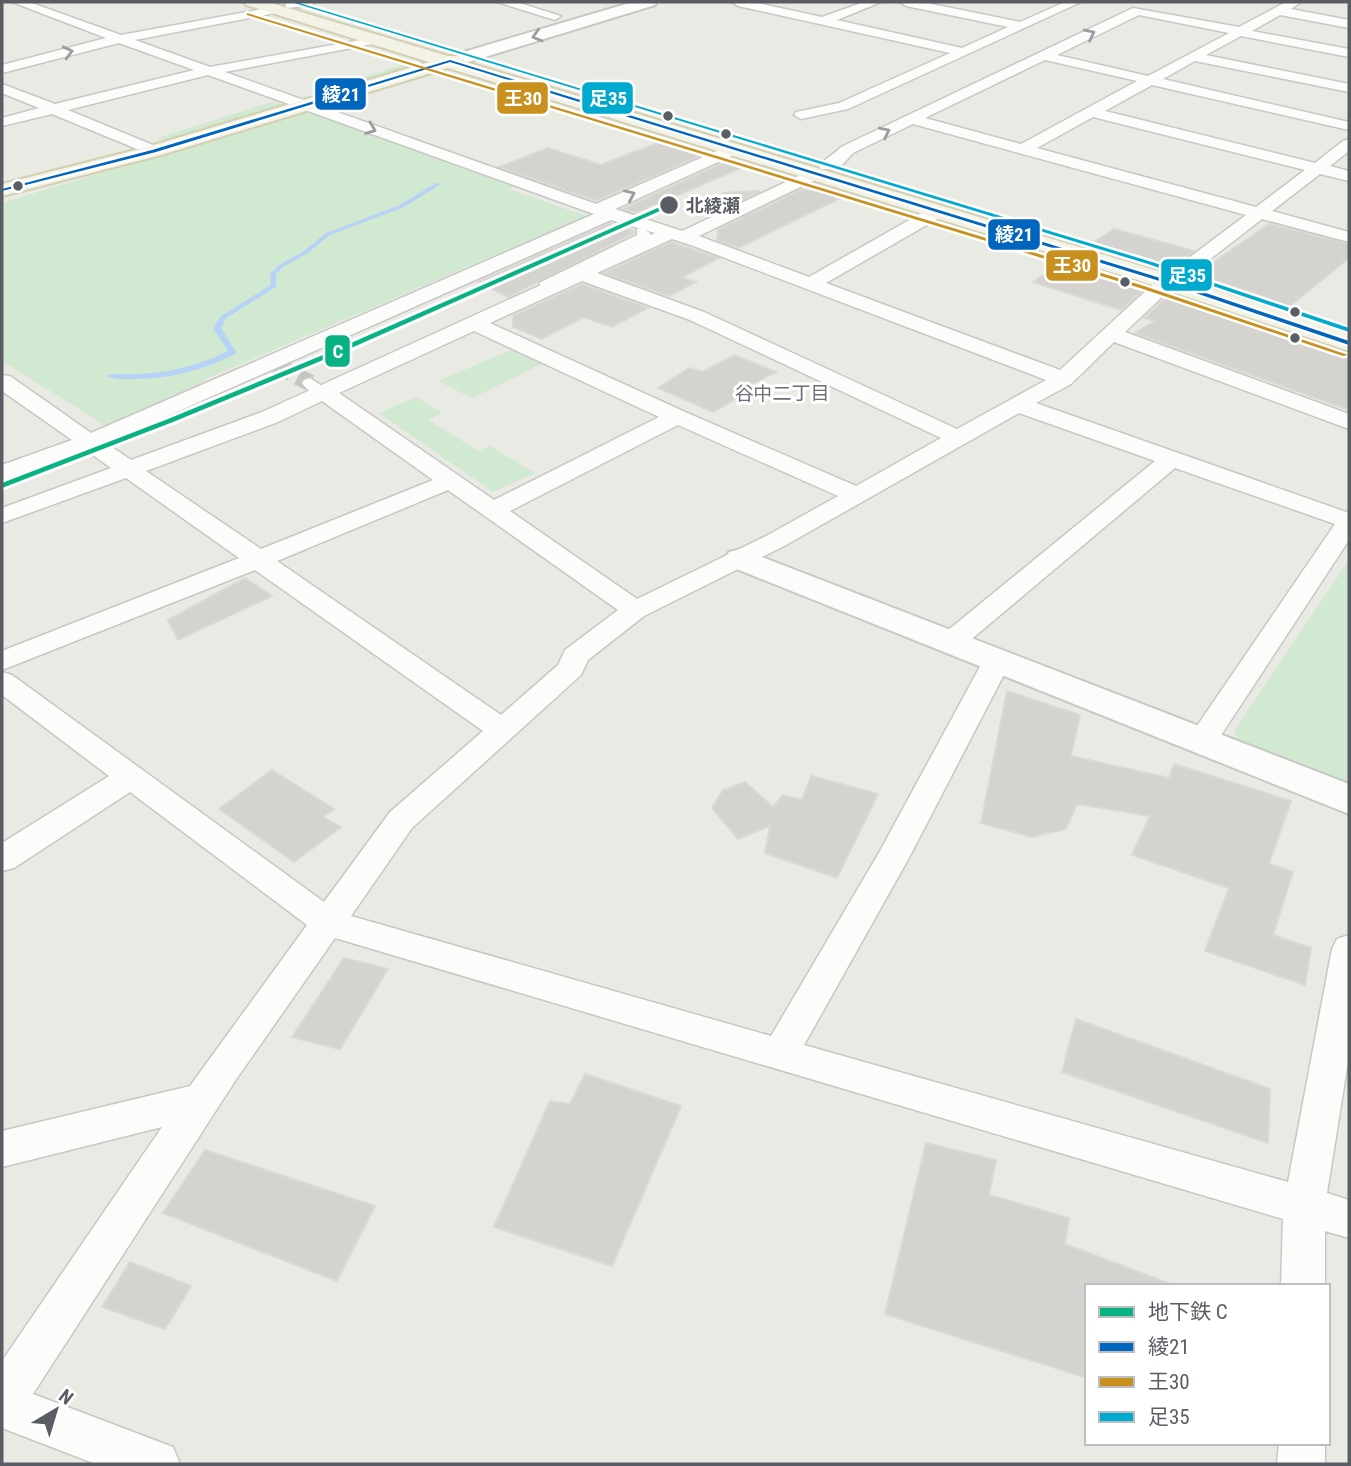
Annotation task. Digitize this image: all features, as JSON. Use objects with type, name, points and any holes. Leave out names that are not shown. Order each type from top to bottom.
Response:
[{"type":"main road","points":[[253,2],[289,4],[734,149],[821,170],[937,211],[1174,277],[1349,343]]},
{"type":"main road","points":[[289,4],[378,39],[446,55],[1349,329]]},
{"type":"main road","points":[[2,184],[129,141],[283,96],[446,55]]},
{"type":"main road","points":[[2,190],[153,151],[307,105],[446,55]]},
{"type":"street","points":[[24,2],[473,167],[676,235],[1063,379]]},
{"type":"street","points":[[503,2],[581,23]]},
{"type":"street","points":[[446,55],[603,2]]},
{"type":"street","points":[[446,55],[581,23],[649,2]]},
{"type":"street","points":[[745,2],[962,52]]},
{"type":"street","points":[[824,21],[875,2]]},
{"type":"street","points":[[906,2],[1021,26]]},
{"type":"street","points":[[801,115],[843,106],[1075,2]]},
{"type":"street","points":[[1023,149],[1295,2]]},
{"type":"street","points":[[2,69],[119,39],[289,4]]},
{"type":"street","points":[[317,388],[476,324],[581,274],[821,170],[847,150],[1137,11],[1349,53]]},
{"type":"street","points":[[1279,11],[1349,24]]},
{"type":"street","points":[[2,122],[209,71],[378,39]]},
{"type":"street","points":[[1045,56],[1349,126]]},
{"type":"street","points":[[1194,57],[1349,88]]},
{"type":"street","points":[[2,88],[153,151]]},
{"type":"street","points":[[1091,112],[1349,176]]},
{"type":"street","points":[[911,119],[1349,237]]},
{"type":"street","points":[[156,1464],[2,1403],[202,1100],[401,820],[571,669],[575,656],[635,610],[741,559],[1063,379],[1174,277],[1349,144]]},
{"type":"street","points":[[2,473],[92,441],[273,363],[734,149]]},
{"type":"street","points":[[810,284],[937,211]]},
{"type":"street","points":[[2,516],[129,470],[317,388],[645,236],[642,232]]},
{"type":"street","points":[[581,274],[697,316],[958,438]]},
{"type":"street","points":[[476,324],[677,417],[857,495]]},
{"type":"street","points":[[1111,334],[1349,422]]},
{"type":"street","points":[[2,382],[92,441],[129,470],[502,730]]},
{"type":"street","points":[[317,388],[635,610]]},
{"type":"street","points":[[2,407],[25,396]]},
{"type":"street","points":[[1020,405],[1349,522],[1201,742]]},
{"type":"street","points":[[492,511],[677,417]]},
{"type":"street","points":[[951,642],[1174,458]]},
{"type":"street","points":[[2,661],[140,608],[450,481]]},
{"type":"street","points":[[741,559],[1349,800]]},
{"type":"street","points":[[780,1054],[894,856],[997,661]]},
{"type":"street","points":[[2,681],[328,923],[1349,1219]]},
{"type":"street","points":[[2,859],[131,777]]},
{"type":"street","points":[[1303,1284],[1304,1206],[1349,949]]},
{"type":"street","points":[[2,1149],[202,1100]]},
{"type":"street","points":[[1301,1445],[1301,1464]]},
{"type":"green space","points":[[409,63],[422,65],[327,94],[313,92]]},
{"type":"green space","points":[[272,102],[286,105],[171,140],[157,138]]},
{"type":"green space","points":[[319,113],[517,186],[509,189],[586,216],[208,378],[190,391],[106,426],[2,361],[2,203],[295,114]]},
{"type":"green space","points":[[511,350],[542,364],[472,398],[438,381]]},
{"type":"green space","points":[[416,397],[442,413],[429,420],[478,451],[490,446],[535,473],[493,492],[379,413]]},
{"type":"green space","points":[[1349,560],[1349,784],[1239,741],[1234,731]]},
{"type":"building","points":[[665,140],[706,153],[596,201],[499,167],[548,148],[601,165]]},
{"type":"building","points":[[729,160],[748,165],[636,213],[622,209]]},
{"type":"building","points":[[832,189],[849,194],[738,248],[717,240],[718,230],[800,190]]},
{"type":"building","points":[[760,191],[721,210],[723,193]]},
{"type":"building","points":[[610,223],[634,233],[508,297],[478,282]]},
{"type":"building","points":[[1269,224],[1349,244],[1349,258],[1285,310],[1189,279]]},
{"type":"building","points":[[1114,229],[1194,251],[1167,271],[1087,247]]},
{"type":"building","points":[[671,242],[719,258],[686,275],[683,278],[696,282],[669,296],[604,273]]},
{"type":"building","points":[[1065,261],[1147,286],[1121,310],[1033,282]]},
{"type":"building","points":[[582,284],[648,308],[612,327],[583,317],[542,339],[513,327],[513,316]]},
{"type":"building","points":[[1170,294],[1349,357],[1349,410],[1135,333],[1155,321],[1144,318]]},
{"type":"building","points":[[734,355],[776,372],[734,393],[741,396],[713,412],[658,388],[689,368],[703,372]]},
{"type":"building","points":[[245,578],[272,596],[178,640],[168,620]]},
{"type":"building","points":[[1007,691],[1080,715],[1071,756],[1169,778],[1174,764],[1291,801],[1269,864],[1293,872],[1273,935],[1311,948],[1305,985],[1205,951],[1229,888],[1132,855],[1150,816],[1077,804],[1066,829],[1032,837],[981,823]]},
{"type":"building","points":[[272,770],[334,809],[323,817],[341,827],[294,862],[219,809]]},
{"type":"building","points":[[811,776],[878,794],[837,878],[765,853],[770,826],[738,839],[712,808],[723,790],[745,782],[773,807],[783,795],[802,800]]},
{"type":"building","points":[[344,958],[388,969],[340,1049],[292,1037]]},
{"type":"building","points":[[1076,1019],[1270,1089],[1268,1143],[1062,1072]]},
{"type":"building","points":[[585,1074],[681,1106],[612,1266],[494,1227],[550,1101],[570,1104]]},
{"type":"building","points":[[926,1143],[996,1160],[989,1195],[1069,1218],[1065,1244],[1168,1283],[1085,1284],[1085,1377],[885,1314]]},
{"type":"building","points":[[205,1150],[375,1206],[337,1281],[163,1213]]},
{"type":"building","points":[[130,1262],[191,1286],[165,1329],[102,1307]]},
{"type":"waterway","points":[[111,376],[158,376],[188,370],[232,352],[217,328],[223,317],[274,286],[273,274],[281,266],[306,252],[328,234],[402,206],[438,184]]},
{"type":"tunnel","points":[[276,365],[310,383]]},
{"type":"metro line","name":"C","points":[[2,486],[338,351],[669,205]]},
{"type":"transit line","name":"足35","points":[[293,2],[1150,263],[1349,330]]},
{"type":"transit line","name":"王30","points":[[248,14],[1142,287],[1345,355]]},
{"type":"transit line","name":"綾21","points":[[2,190],[154,151],[450,61],[1168,282],[1349,343]]},
{"type":"place","name":"北綾瀬","points":[[669,205]]},
{"type":"district","name":"谷中二丁目","points":[[782,393]]}]
